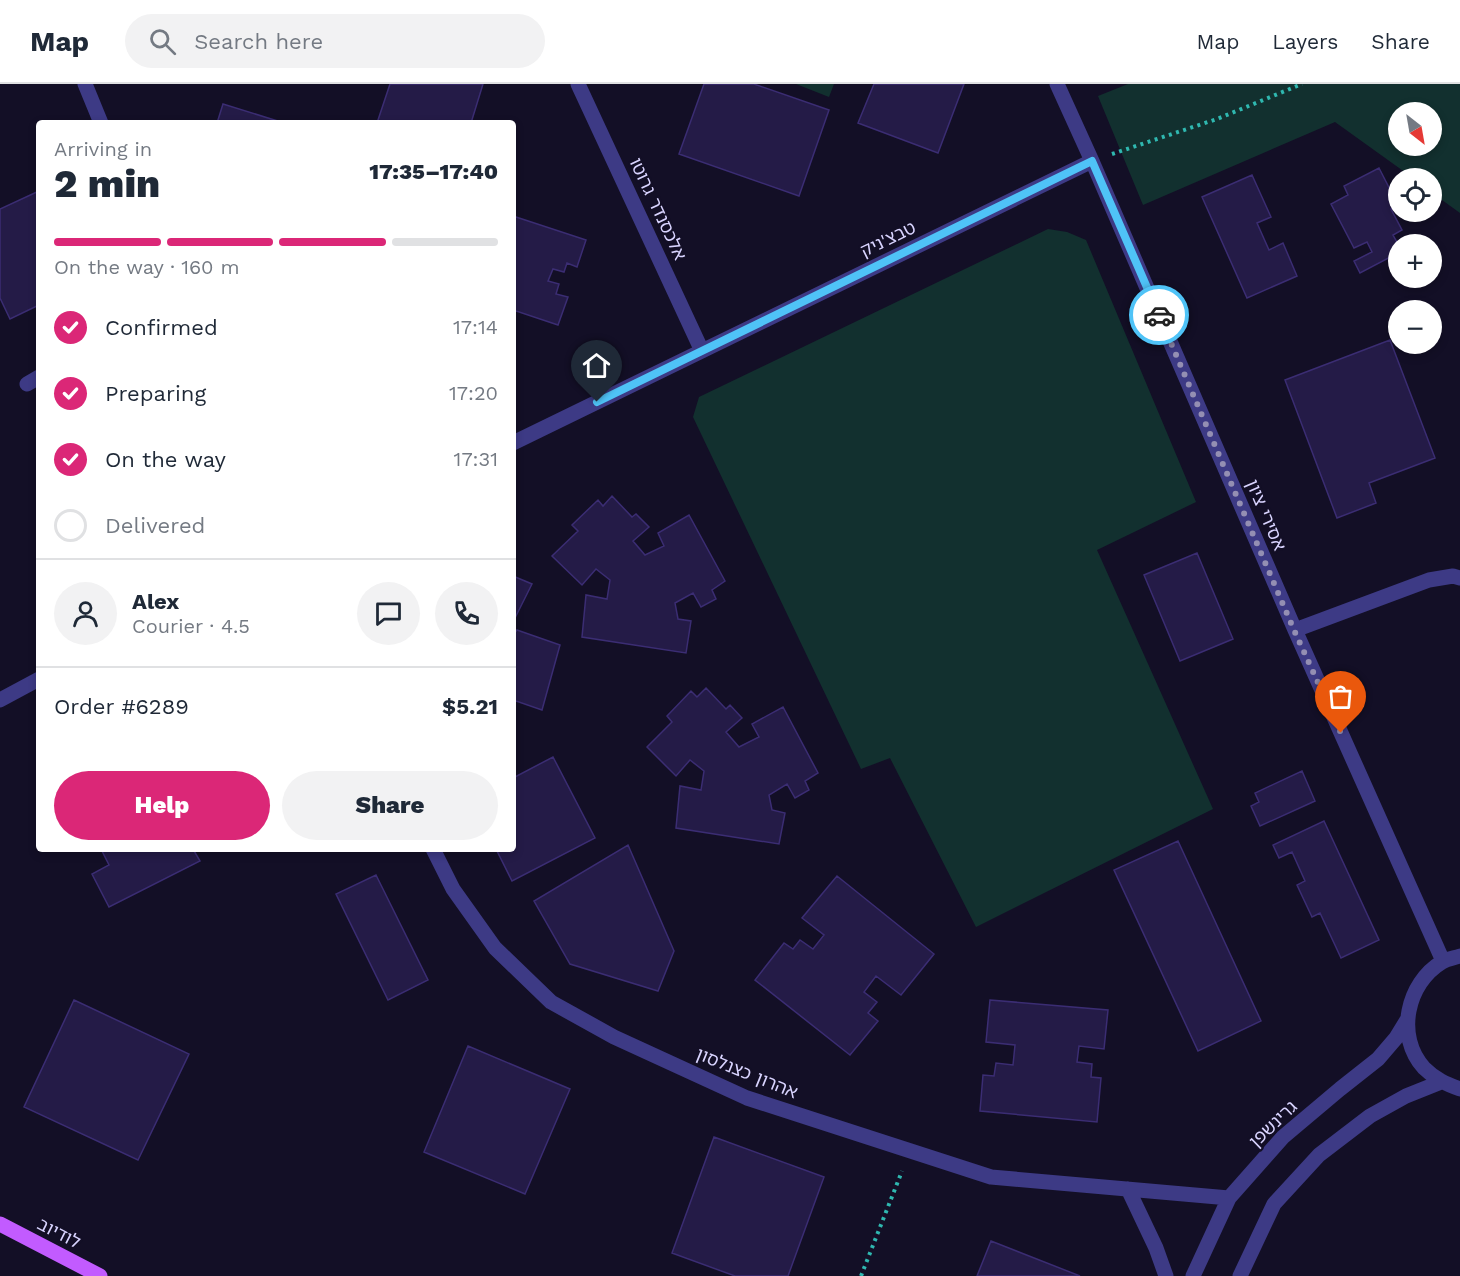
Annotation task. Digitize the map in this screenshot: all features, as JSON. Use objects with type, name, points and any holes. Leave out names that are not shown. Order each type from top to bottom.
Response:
[{"type":"main road","name":"לודיוב","points":[[0,1224],[100,1276]]},
{"type":"street","points":[[85,84],[100,120]]},
{"type":"street","name":"אלכסנדר גרוטו","points":[[578,84],[702,351]]},
{"type":"street","name":"אסירי ציון","points":[[1057,84],[1294,630],[1443,961]]},
{"type":"street","name":"טבצ'ניק","points":[[516,442],[1092,161]]},
{"type":"street","points":[[1294,630],[1429,580],[1453,576],[1460,578]]},
{"type":"street","points":[[0,700],[36,681]]},
{"type":"street","name":"אהרון כצנלסון","points":[[434,852],[453,889],[495,948],[551,1002],[614,1037],[747,1098],[991,1177],[1229,1198]]},
{"type":"street","points":[[1460,956],[1443,961],[1424,976],[1412,997],[1407,1020],[1411,1046],[1423,1066],[1441,1082],[1460,1089]]},
{"type":"street","name":"גרינשפן","points":[[1193,1276],[1229,1198],[1283,1137],[1378,1059],[1396,1038],[1407,1020]]},
{"type":"street","points":[[1240,1276],[1274,1204],[1320,1155],[1370,1116],[1406,1096],[1441,1082]]},
{"type":"street","points":[[1128,1189],[1156,1248],[1166,1276]]},
{"type":"path","points":[[1092,161],[1217,119],[1302,84]]},
{"type":"path","points":[[861,1276],[910,1151]]},
{"type":"green space","points":[[796,84],[834,84],[829,97]]},
{"type":"green space","points":[[1128,84],[1460,84],[1460,213],[1442,200],[1442,168],[1399,168],[1335,122],[1143,205],[1098,96]]},
{"type":"green space","points":[[1048,229],[1067,232],[1086,240],[1196,502],[1097,550],[1213,809],[976,927],[890,758],[861,769],[693,417],[699,397]]},
{"type":"building","points":[[390,84],[483,84],[472,120],[378,120]]},
{"type":"building","points":[[704,84],[754,84],[829,110],[799,196],[679,154]]},
{"type":"building","points":[[874,84],[964,84],[938,153],[858,123]]},
{"type":"building","points":[[223,104],[274,120],[218,120]]},
{"type":"building","points":[[1379,168],[1388,186],[1388,222],[1398,222],[1402,230],[1395,234],[1388,234],[1388,258],[1360,273],[1354,261],[1372,252],[1367,242],[1354,248],[1331,204],[1348,195],[1344,186]]},
{"type":"building","points":[[1252,175],[1271,217],[1257,223],[1269,250],[1283,243],[1297,276],[1247,298],[1202,197]]},
{"type":"building","points":[[36,192],[36,306],[10,319],[0,298],[0,209]]},
{"type":"building","points":[[516,217],[586,240],[577,267],[567,263],[564,272],[553,269],[548,281],[559,284],[556,294],[568,297],[558,325],[516,311]]},
{"type":"building","points":[[1388,341],[1388,354],[1395,354],[1435,458],[1369,483],[1376,503],[1337,518],[1285,380]]},
{"type":"building","points":[[612,496],[632,517],[636,514],[649,527],[633,541],[645,555],[664,546],[658,533],[689,515],[725,581],[712,590],[716,599],[701,607],[693,593],[675,603],[678,619],[691,621],[686,653],[582,637],[586,595],[607,599],[610,580],[596,569],[582,585],[552,556],[578,531],[572,525],[598,500],[603,506]]},
{"type":"building","points":[[1197,553],[1233,639],[1180,661],[1144,575]]},
{"type":"building","points":[[516,577],[532,584],[516,616]]},
{"type":"building","points":[[516,631],[560,645],[542,710],[516,701]]},
{"type":"building","points":[[706,688],[726,709],[730,705],[742,718],[726,732],[739,747],[759,737],[752,724],[783,707],[818,773],[805,781],[809,790],[795,798],[787,784],[769,795],[772,810],[785,813],[779,844],[676,828],[680,786],[701,790],[704,771],[690,760],[676,776],[647,747],[672,722],[667,716],[691,691],[697,697]]},
{"type":"building","points":[[553,757],[595,838],[512,881],[498,852],[516,852],[516,776]]},
{"type":"building","points":[[1302,771],[1315,801],[1260,826],[1251,806],[1259,802],[1255,793]]},
{"type":"building","points":[[1324,821],[1379,940],[1341,958],[1320,913],[1312,917],[1297,885],[1305,881],[1292,852],[1279,858],[1273,845]]},
{"type":"building","points":[[1178,841],[1261,1021],[1198,1051],[1114,870]]},
{"type":"building","points":[[628,845],[674,951],[658,991],[570,964],[534,901]]},
{"type":"building","points":[[102,852],[195,852],[200,861],[109,907],[92,874],[109,865]]},
{"type":"building","points":[[376,875],[428,980],[388,1000],[336,894]]},
{"type":"building","points":[[837,876],[934,954],[901,995],[876,976],[864,992],[877,1002],[868,1013],[878,1021],[850,1055],[755,980],[784,943],[793,949],[800,940],[813,949],[824,935],[802,918]]},
{"type":"building","points":[[74,1000],[189,1054],[138,1160],[24,1107]]},
{"type":"building","points":[[990,1000],[1108,1010],[1104,1049],[1079,1046],[1077,1062],[1092,1064],[1091,1077],[1101,1078],[1097,1122],[980,1111],[983,1075],[994,1076],[996,1063],[1013,1065],[1015,1045],[986,1042]]},
{"type":"building","points":[[468,1046],[570,1089],[525,1194],[424,1152]]},
{"type":"building","points":[[714,1137],[824,1177],[788,1276],[735,1276],[672,1253]]},
{"type":"building","points":[[991,1241],[1080,1276],[977,1276]]},
{"type":"way so far","points":[[1159,315],[1294,630],[1341,733]]},
{"type":"route","points":[[597,402],[1092,161],[1159,315]]}]
